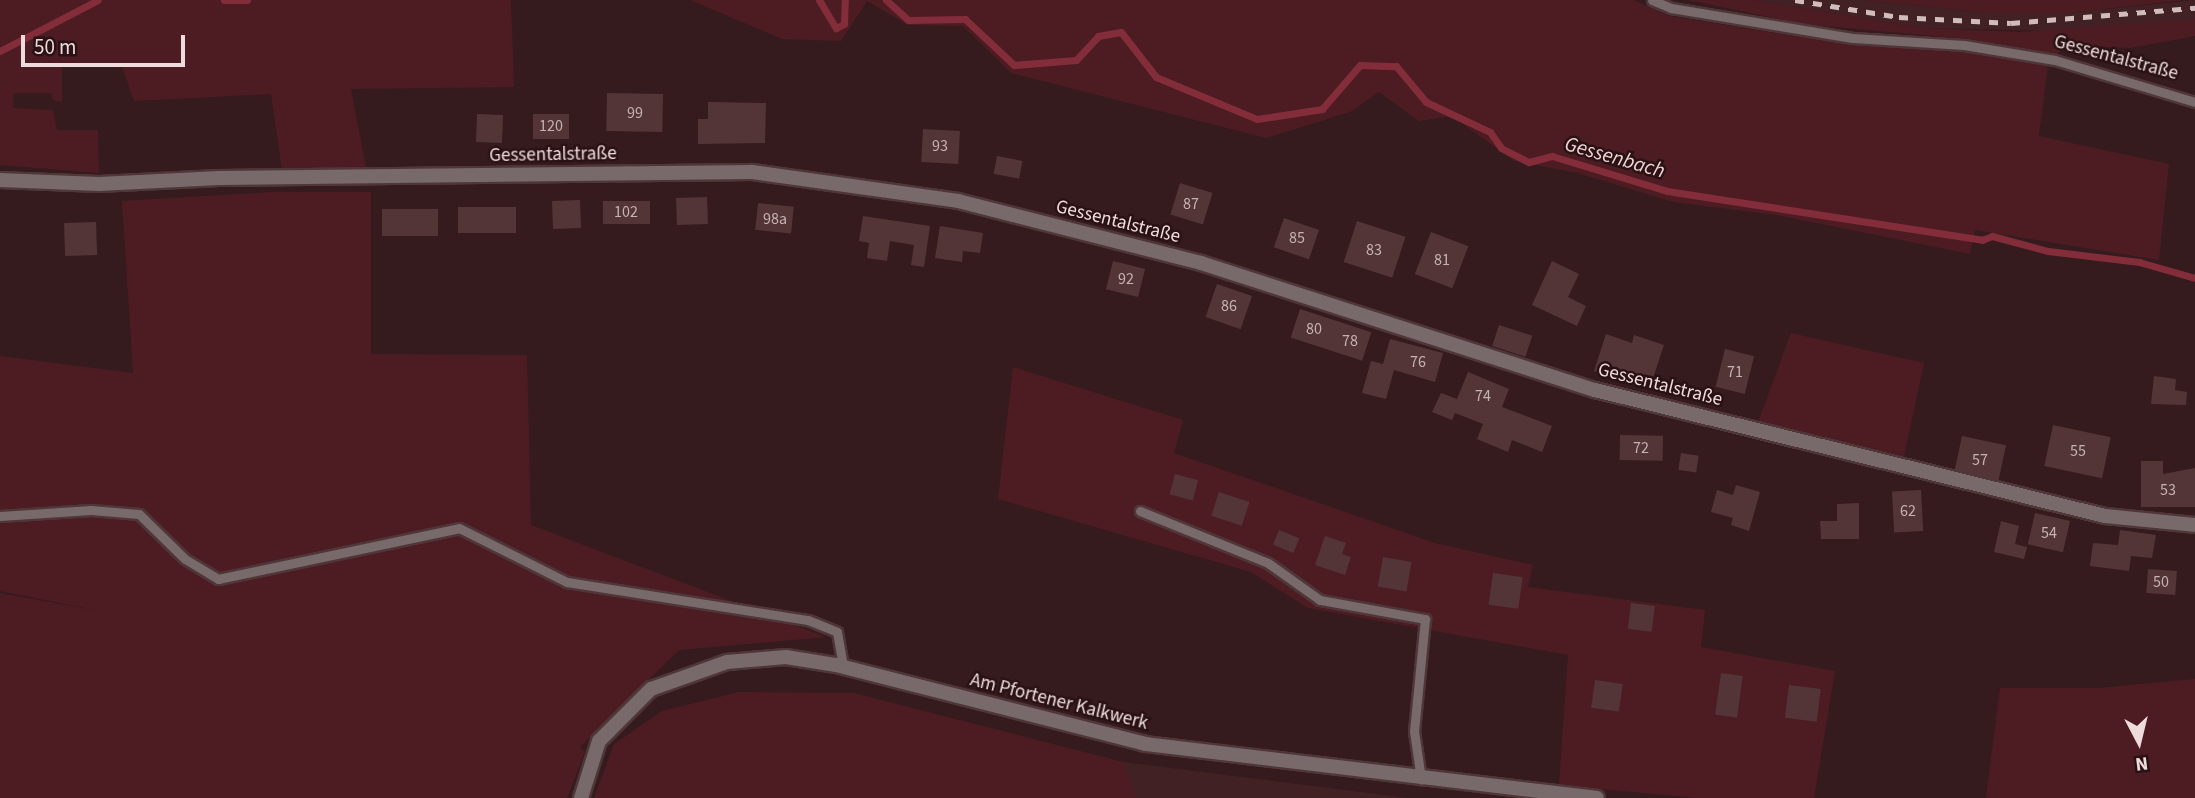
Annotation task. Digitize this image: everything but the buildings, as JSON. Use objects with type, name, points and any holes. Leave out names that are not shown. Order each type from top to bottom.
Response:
[{"type":"street","name":"Gessentalstraße","points":[[0,180],[99,184],[219,178],[752,172],[958,201],[1201,263],[1595,390],[2105,516],[2195,525]]},
{"type":"street","name":"Am Pfortener Kalkwerk","points":[[580,798],[599,741],[651,689],[727,662],[786,657],[843,667],[1145,744],[1420,779],[1597,798]]},
{"type":"lane","name":"Gessentalstraße","points":[[1652,0],[1671,8],[1853,38],[1964,45],[2055,60],[2195,102]]},
{"type":"lane","points":[[0,516],[91,510],[139,514],[185,559],[218,579],[459,528],[567,582],[808,620],[837,632],[843,667]]},
{"type":"lane","points":[[1140,511],[1268,563],[1320,600],[1425,620],[1414,731],[1420,779]]},
{"type":"shaded area","points":[[0,0],[511,0],[514,87],[351,89],[366,167],[282,170],[271,94],[134,101],[121,64],[62,66],[62,102],[53,100],[51,93],[14,93],[13,108],[53,110],[57,130],[98,130],[99,173],[0,165]]},
{"type":"shaded area","points":[[690,0],[1633,0],[1669,16],[1788,35],[1965,51],[2048,65],[2039,136],[2169,164],[2159,260],[1975,230],[1970,254],[1777,215],[1673,202],[1578,173],[1514,161],[1452,116],[1419,121],[1379,92],[1350,112],[1266,138],[1011,73],[963,26],[908,25],[867,1],[841,41],[782,39]]},
{"type":"shaded area","points":[[1688,0],[1754,0],[1922,28],[2019,32],[2195,19],[2195,36],[2131,48],[2065,46],[2057,54],[1968,39],[1802,24]]},
{"type":"shaded area","points":[[1754,0],[1860,0],[1990,13],[2069,13],[2195,0],[2195,19],[2076,31],[1922,28]]},
{"type":"shaded area","points":[[1860,0],[2184,0],[2069,13],[1990,13]]},
{"type":"shaded area","points":[[275,192],[371,192],[371,354],[527,355],[531,525],[826,637],[679,650],[580,747],[585,752],[567,798],[0,798],[0,593],[105,612],[0,591],[0,356],[133,373],[122,201]]},
{"type":"shaded area","points":[[1791,333],[1924,363],[1903,461],[1758,422]]},
{"type":"shaded area","points":[[1013,367],[1183,420],[1174,453],[1435,543],[1533,565],[1528,587],[1705,610],[1701,647],[1835,671],[1814,798],[1697,798],[1559,785],[1568,655],[1308,608],[1251,572],[998,499]]},
{"type":"shaded area","points":[[2195,679],[2195,798],[1986,798],[2000,688],[2098,688]]},
{"type":"shaded area","points":[[739,692],[854,693],[1123,762],[1136,798],[594,798],[614,744],[662,711]]},
{"type":"shaded area","points":[[1123,762],[1408,798],[1124,798]]},
{"type":"waterway","name":"Gessenbach","points":[[0,51],[98,0]]},
{"type":"waterway","name":"Gessenbach","points":[[224,0],[247,0]]},
{"type":"waterway","name":"Gessenbach","points":[[819,0],[836,28],[844,24],[845,0]]},
{"type":"waterway","name":"Gessenbach","points":[[886,0],[908,20],[965,19],[1014,65],[1076,60],[1098,36],[1121,32],[1156,77],[1257,119],[1322,109],[1360,65],[1396,66],[1426,102],[1490,132],[1501,148],[1529,162],[1552,156],[1667,191],[1982,240],[1992,236],[2048,251],[2139,262],[2195,278]]},
{"type":"railway","points":[[1795,0],[1899,17],[2011,23],[2195,8]]}]
